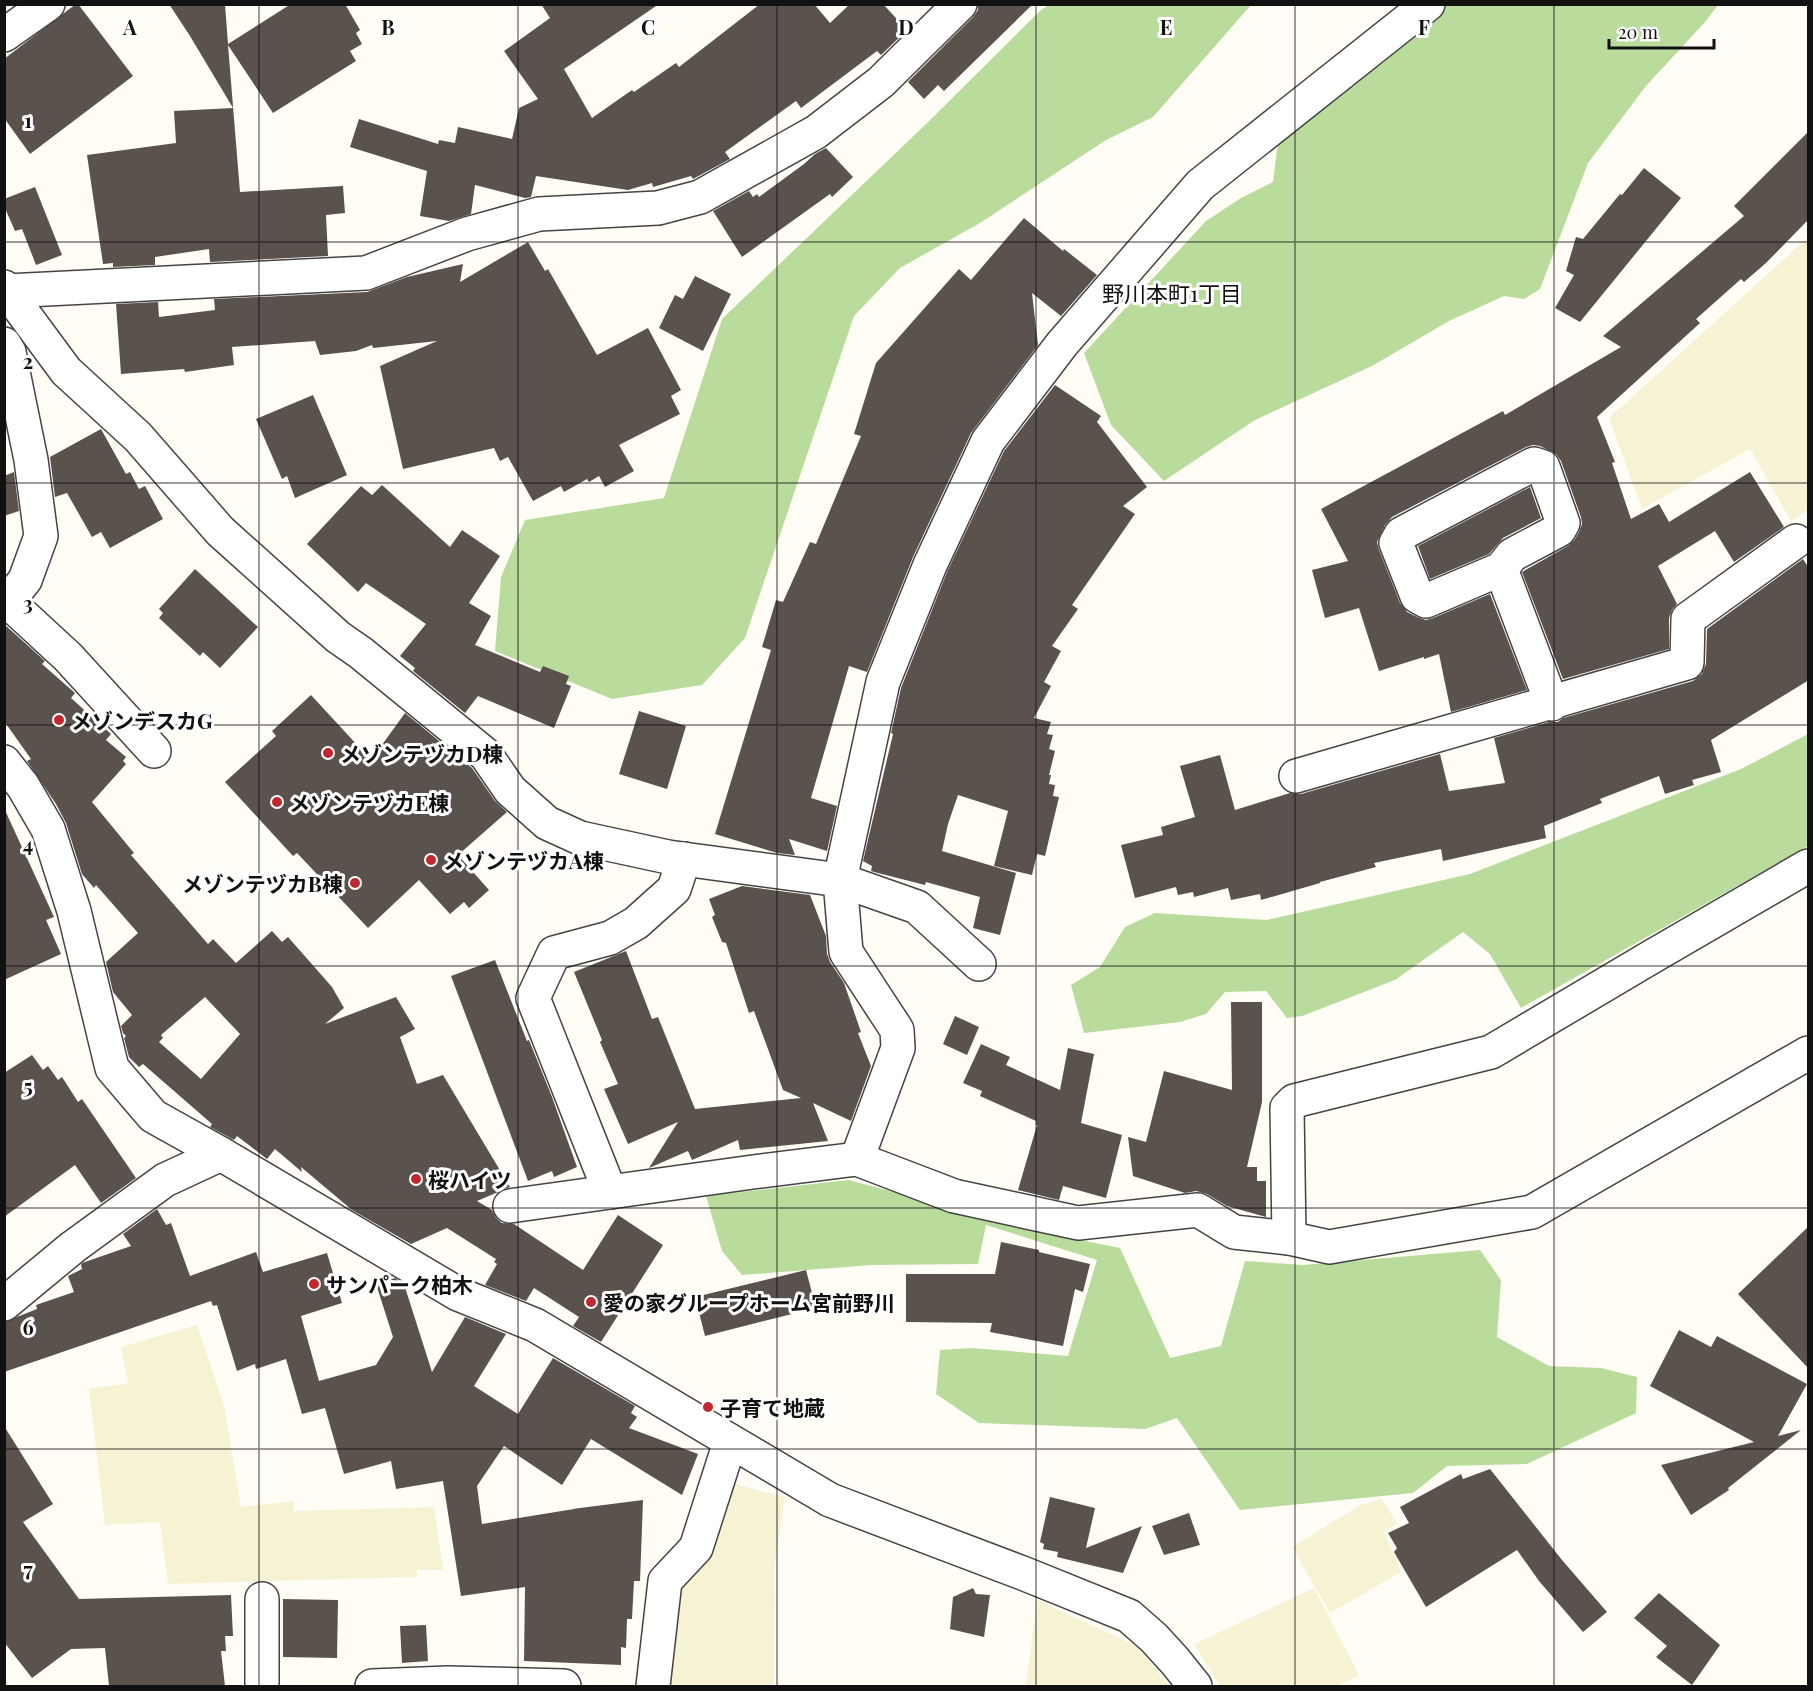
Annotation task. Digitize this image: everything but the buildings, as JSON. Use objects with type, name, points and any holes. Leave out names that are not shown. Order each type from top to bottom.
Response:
[{"type":"street","points":[[4,35],[48,4]]},
{"type":"street","points":[[6,289],[366,273],[467,234],[539,214],[658,208],[700,197],[816,132],[881,82],[960,4]]},
{"type":"street","points":[[857,1160],[898,1048],[897,1030],[846,952],[840,880],[883,682],[930,565],[988,441],[1062,344],[1200,185],[1428,4]]},
{"type":"street","points":[[6,289],[66,371],[138,437],[220,531],[338,636],[486,755],[510,790],[548,823],[580,838],[684,859],[840,880],[917,907],[979,964]]},
{"type":"street","points":[[4,344],[9,352],[31,460],[41,536],[25,580],[6,602],[68,657],[154,751]]},
{"type":"street","points":[[1534,464],[1543,467],[1563,523],[1559,530],[1512,555],[1501,569],[1426,601],[1417,596],[1396,543],[1401,534],[1534,464]]},
{"type":"street","points":[[1296,777],[1687,663],[1688,619],[1796,541]]},
{"type":"street","points":[[1501,569],[1552,704]]},
{"type":"street","points":[[4,762],[23,786],[48,829],[74,911],[112,1068],[153,1116],[222,1154],[458,1294],[535,1325],[830,1500],[1129,1616],[1161,1646],[1195,1686]]},
{"type":"street","points":[[610,1192],[533,998],[554,954],[610,938],[636,923],[674,889],[684,859]]},
{"type":"street","points":[[1289,1238],[1287,1108],[1294,1101],[1491,1052],[1809,866]]},
{"type":"street","points":[[510,1206],[857,1160],[954,1196],[1078,1223],[1198,1210],[1234,1232],[1289,1238],[1329,1247],[1532,1212],[1809,1053]]},
{"type":"street","points":[[4,1304],[73,1246],[165,1180],[222,1154]]},
{"type":"street","points":[[653,1686],[665,1581],[696,1548],[729,1442]]},
{"type":"street","points":[[262,1599],[262,1686]]},
{"type":"street","points":[[372,1686],[448,1683],[564,1686]]},
{"type":"shaded area","points":[[1805,240],[1808,246],[1808,510],[1791,521],[1750,449],[1642,509],[1609,418]]},
{"type":"shaded area","points":[[197,1325],[224,1405],[241,1507],[294,1501],[294,1511],[434,1507],[443,1570],[417,1570],[417,1577],[168,1584],[160,1522],[105,1525],[89,1389],[128,1383],[121,1347]]},
{"type":"shaded area","points":[[732,1483],[785,1497],[775,1563],[774,1686],[666,1686],[672,1594]]},
{"type":"shaded area","points":[[1381,1498],[1397,1523],[1384,1532],[1401,1572],[1330,1613],[1292,1547],[1362,1504],[1368,1504]]},
{"type":"shaded area","points":[[1314,1588],[1359,1675],[1337,1686],[1220,1686],[1194,1644]]},
{"type":"shaded area","points":[[1037,1600],[1137,1646],[1169,1686],[1026,1686]]},
{"type":"green space","points":[[1050,4],[1251,5],[1153,117],[1106,140],[980,223],[900,268],[854,316],[745,638],[702,685],[612,699],[495,651],[501,577],[525,520],[664,498],[722,319],[924,126],[1040,11]]},
{"type":"green space","points":[[1445,5],[1718,5],[1646,86],[1588,163],[1540,289],[1524,299],[1504,296],[1449,321],[1372,366],[1255,420],[1164,481],[1111,425],[1084,353],[1206,221],[1241,198],[1273,182],[1279,134]]},
{"type":"green space","points":[[1808,734],[1808,846],[1521,1008],[1490,954],[1463,932],[1395,980],[1302,1016],[1287,1018],[1266,991],[1225,992],[1206,1014],[1180,1022],[1084,1033],[1071,985],[1100,967],[1125,927],[1155,913],[1267,920],[1470,874],[1741,769]]},
{"type":"green space","points":[[848,1180],[1120,1248],[1170,1358],[1221,1346],[1245,1261],[1303,1265],[1480,1250],[1501,1280],[1497,1337],[1549,1366],[1601,1368],[1637,1377],[1636,1413],[1527,1464],[1447,1466],[1413,1493],[1240,1510],[1177,1418],[1145,1429],[979,1423],[936,1394],[940,1350],[972,1348],[1068,1356],[1097,1260],[986,1225],[978,1264],[872,1265],[742,1275],[722,1251],[706,1196]]},
{"type":"place","name":"メゾンデスカG","points":[[59,720]]},
{"type":"place","name":"メゾンテヅカD棟","points":[[328,753]]},
{"type":"place","name":"メゾンテヅカE棟","points":[[277,802]]},
{"type":"place","name":"メゾンテヅカA棟","points":[[431,860]]},
{"type":"place","name":"メゾンテヅカB棟","points":[[355,883]]},
{"type":"place","name":"桜ハイツ","points":[[416,1179]]},
{"type":"place","name":"サンパーク柏木","points":[[314,1284]]},
{"type":"place","name":"愛の家グループホーム宮前野川","points":[[591,1302]]},
{"type":"place","name":"子育て地蔵","points":[[708,1407]]},
{"type":"district","name":"野川本町1丁目","points":[[1172,293]]}]
